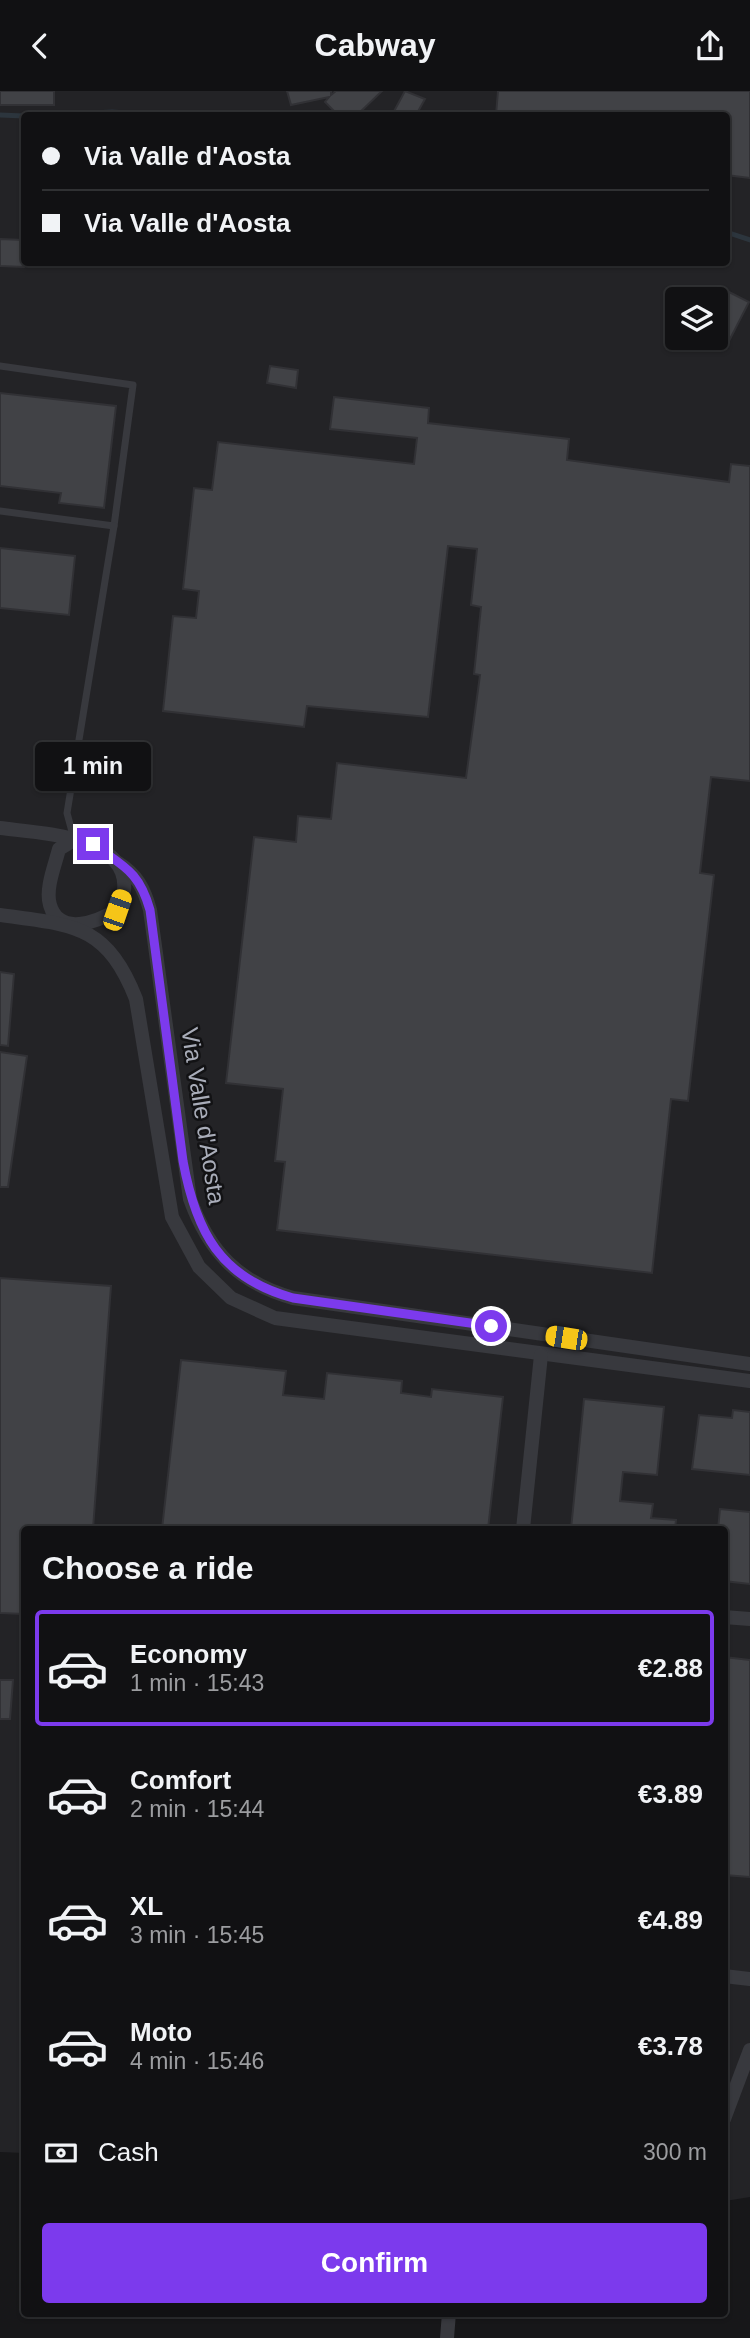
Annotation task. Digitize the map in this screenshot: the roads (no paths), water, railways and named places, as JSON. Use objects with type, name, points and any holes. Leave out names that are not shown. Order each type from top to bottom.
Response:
[{"type":"street","name":"Via Valle d'Aosta","points":[[0,828],[93,844],[134,873],[145,891],[150,910],[190,1199],[208,1241],[263,1290],[293,1298],[750,1364]]},
{"type":"street","name":"Via Valle d'Aosta","points":[[74,840],[59,849],[49,903],[56,916],[109,949],[126,973],[136,999],[172,1217],[199,1267],[223,1290],[275,1318],[750,1381]]},
{"type":"street","name":"Via Valle d'Aosta","points":[[0,915],[74,925],[98,921],[117,910],[124,888],[118,863]]},
{"type":"street","points":[[523,1526],[541,1355]]},
{"type":"street","points":[[728,1617],[750,1619]]},
{"type":"street","points":[[728,1976],[750,1979]]},
{"type":"street","points":[[728,2108],[750,2050]]},
{"type":"street","points":[[447,2338],[449,2317]]},
{"type":"lane","points":[[0,366],[133,385],[114,526],[67,813],[74,840]]},
{"type":"lane","points":[[0,511],[114,526]]},
{"type":"waterway","points":[[0,115],[21,116]]},
{"type":"waterway","points":[[730,233],[750,240]]}]
